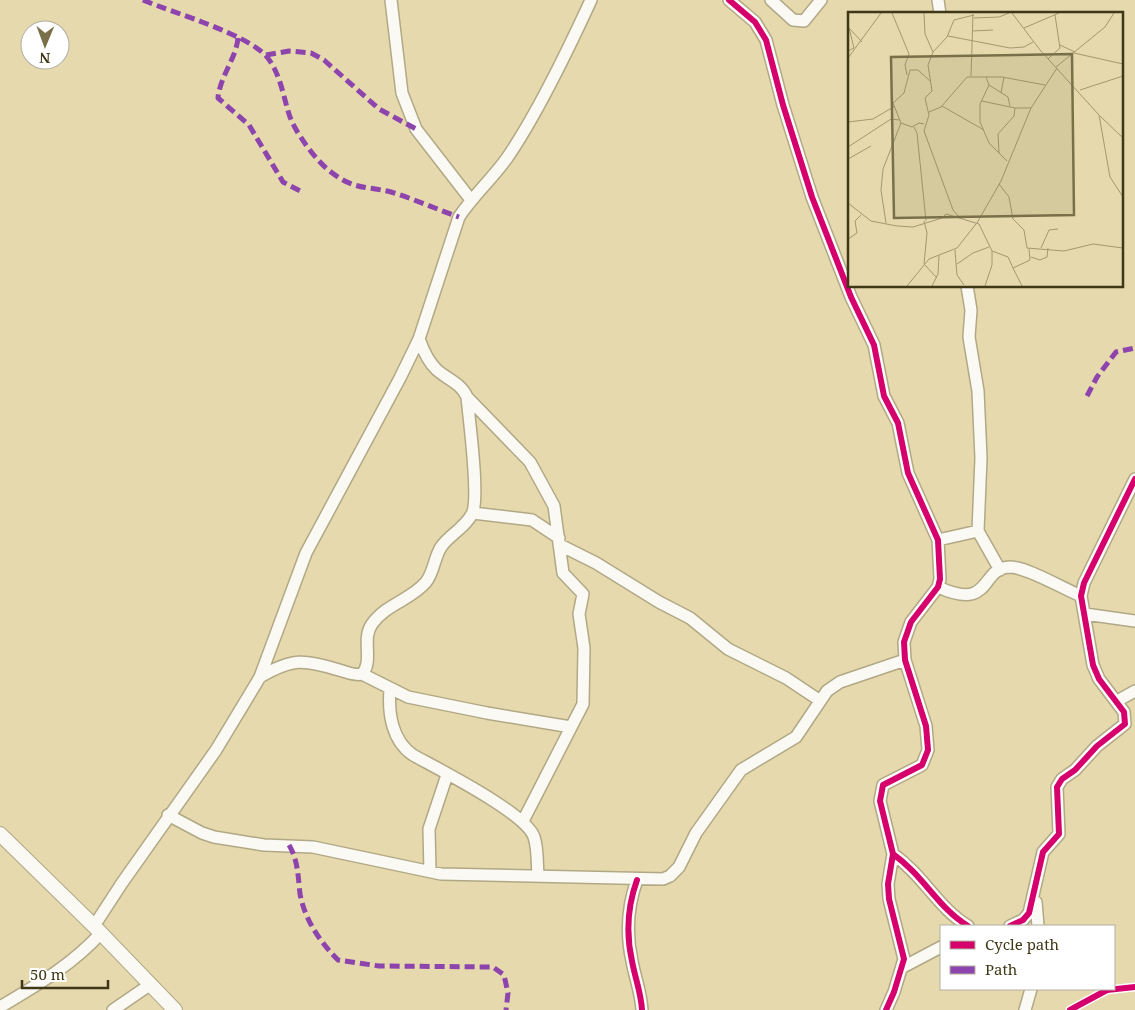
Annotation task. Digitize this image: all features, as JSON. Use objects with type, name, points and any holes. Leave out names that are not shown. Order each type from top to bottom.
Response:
[{"type":"street","points":[[391,0],[402,93],[411,117],[416,129],[471,200]]},
{"type":"street","points":[[0,1007],[54,975],[83,953],[168,816],[216,750],[260,676],[306,553],[419,339],[459,217],[507,158],[552,79],[591,0]]},
{"type":"street","points":[[729,0],[755,22],[766,40],[783,105],[815,206],[850,297],[874,345],[884,396],[898,423],[908,473],[938,540],[941,572],[938,587],[918,612],[907,630],[904,642],[905,660],[926,726],[928,750],[922,765],[890,780],[881,791],[881,810],[893,854],[888,892],[903,949],[903,967],[886,1010]]},
{"type":"street","points":[[771,0],[793,20],[804,21],[821,0]]},
{"type":"street","points":[[967,288],[971,304],[969,337],[978,391],[981,458],[978,531],[1000,570]]},
{"type":"street","points":[[419,339],[436,370],[461,389],[530,462],[554,506],[563,573],[583,594],[579,614],[584,648],[584,699],[523,822]]},
{"type":"street","points":[[362,674],[367,665],[366,642],[371,625],[385,610],[413,593],[426,582],[441,547],[473,513],[475,491],[467,397]]},
{"type":"street","points":[[1012,925],[1024,920],[1029,912],[1035,895],[1042,852],[1059,834],[1059,782],[1075,770],[1097,746],[1125,724],[1124,712],[1096,673],[1081,596],[1084,583],[1135,479]]},
{"type":"street","points":[[473,513],[532,520],[559,542],[654,599],[684,614],[728,649],[786,678],[819,700]]},
{"type":"street","points":[[938,540],[978,531]]},
{"type":"street","points":[[938,587],[955,595],[968,595],[978,592],[1000,570],[1012,567],[1023,569],[1081,596]]},
{"type":"street","points":[[1085,614],[1135,621]]},
{"type":"street","points":[[168,816],[214,837],[257,844],[314,847],[450,875],[663,879],[670,876],[685,857],[696,833],[741,770],[792,741],[800,732],[819,700],[840,682],[905,660]]},
{"type":"street","points":[[260,676],[283,664],[312,661],[351,674],[362,674],[390,690],[408,697],[571,727]]},
{"type":"street","points":[[390,690],[393,726],[402,746],[413,755],[506,808],[523,822],[534,837],[538,876]]},
{"type":"street","points":[[1117,701],[1135,691]]},
{"type":"street","points":[[430,871],[429,829],[447,775]]},
{"type":"street","points":[[0,834],[98,930],[175,1010]]},
{"type":"street","points":[[893,854],[910,866],[956,918],[966,925]]},
{"type":"street","points":[[637,880],[631,900],[629,930],[632,960],[640,989],[642,1010]]},
{"type":"street","points":[[1035,895],[1038,925]]},
{"type":"street","points":[[903,967],[940,948]]},
{"type":"street","points":[[113,1010],[151,984]]},
{"type":"street","points":[[1024,1010],[1031,990]]},
{"type":"marked path","points":[[143,0],[227,32],[257,48],[267,57],[278,77],[289,114],[296,129],[319,161],[339,178],[354,185],[391,192],[459,217]]},
{"type":"marked path","points":[[238,38],[237,46],[219,90],[218,98],[249,125],[283,182],[304,193]]},
{"type":"marked path","points":[[266,55],[289,51],[311,53],[324,60],[379,109],[416,129]]},
{"type":"marked path","points":[[1087,396],[1097,377],[1116,352],[1135,348]]},
{"type":"marked path","points":[[289,845],[296,862],[302,904],[309,922],[325,946],[338,960],[379,966],[493,967],[504,975],[508,993],[506,1010]]},
{"type":"cycle path","points":[[729,0],[755,22],[766,40],[783,105],[812,197],[851,297],[874,345],[884,396],[898,423],[908,473],[938,540],[940,579],[938,587],[911,622],[904,642],[905,660],[926,726],[928,750],[922,765],[883,785],[880,801],[893,854],[888,884],[889,899],[904,959],[894,992],[886,1010]]},
{"type":"cycle path","points":[[1012,925],[1023,920],[1029,913],[1043,852],[1059,834],[1057,787],[1062,779],[1075,770],[1097,746],[1125,724],[1124,712],[1099,679],[1093,665],[1081,596],[1084,583],[1135,479]]},
{"type":"cycle path","points":[[893,854],[914,872],[957,919],[966,925]]},
{"type":"cycle path","points":[[637,880],[632,899],[629,930],[630,951],[642,1010]]},
{"type":"cycle path","points":[[1115,989],[1135,987]]},
{"type":"cycle path","points":[[1070,1010],[1107,990]]}]
